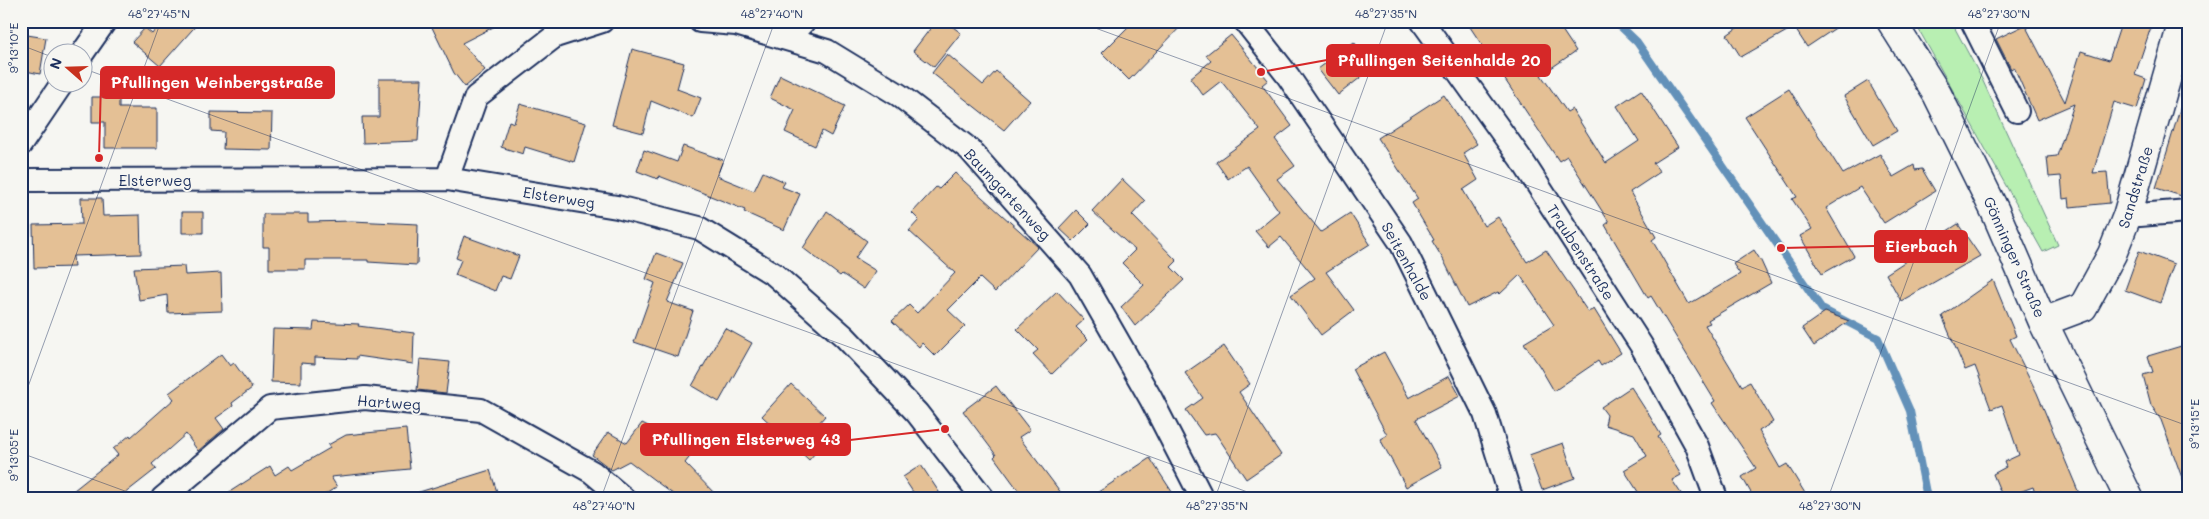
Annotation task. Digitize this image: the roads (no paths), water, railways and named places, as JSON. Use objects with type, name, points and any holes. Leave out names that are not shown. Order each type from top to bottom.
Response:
[{"type":"main road","name":"Gönninger Straße","points":[[1891,21],[1936,94],[1995,211],[2044,322],[2129,498]]},
{"type":"main road","name":"Sandstraße","points":[[2044,322],[2083,308],[2112,254],[2127,216],[2183,21]]},
{"type":"street","points":[[90,42],[104,21]]},
{"type":"street","points":[[447,178],[476,97],[555,36],[602,21]]},
{"type":"street","name":"Baumgartenweg","points":[[700,21],[736,24],[827,51],[900,94],[969,149],[1060,250],[1085,283],[1151,399],[1202,498]]},
{"type":"street","name":"Seitenhalde","points":[[1245,21],[1288,76],[1401,243],[1485,414],[1511,498]]},
{"type":"street","name":"Traubenstraße","points":[[1422,21],[1523,162],[1641,345],[1697,446],[1716,498]]},
{"type":"street","points":[[1972,21],[2017,110]]},
{"type":"street","points":[[21,144],[56,92]]},
{"type":"street","name":"Elsterweg","points":[[21,180],[447,178],[618,207],[699,228],[775,275],[845,337],[917,413],[983,498]]},
{"type":"street","points":[[2127,216],[2188,211]]},
{"type":"street","name":"Hartweg","points":[[163,498],[270,408],[365,398],[481,410],[592,472],[623,498]]},
{"type":"lane","points":[[792,41],[812,21]]},
{"type":"waterway","points":[[1615,21],[1637,42],[1822,309],[1878,338],[1910,411],[1927,498]]},
{"type":"place","name":"Pfullingen Seitenhalde 20","points":[[1261,72]]},
{"type":"place","name":"Pfullingen Weinbergstraße","points":[[99,158]]},
{"type":"place","name":"Eierbach","points":[[1781,248]]},
{"type":"place","name":"Pfullingen Elsterweg 43","points":[[945,429]]}]
